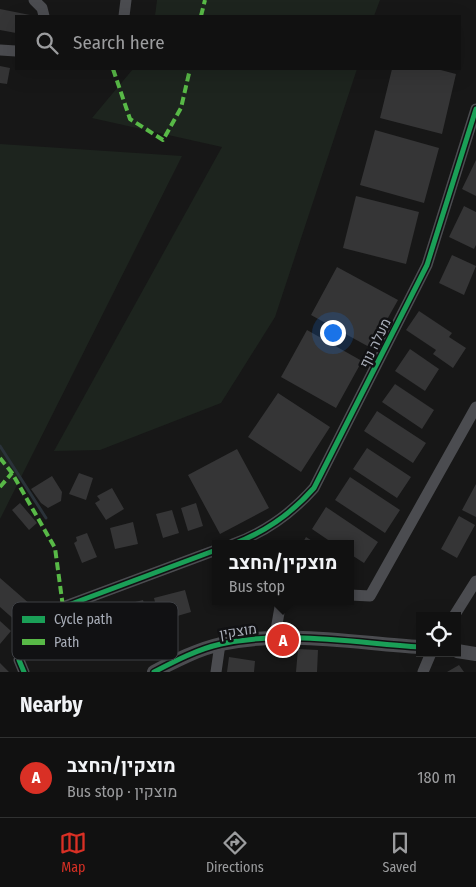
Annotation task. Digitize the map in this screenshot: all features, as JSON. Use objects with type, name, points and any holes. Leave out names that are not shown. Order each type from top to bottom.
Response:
[{"type":"street","points":[[34,0],[42,8],[44,15]]},
{"type":"street","points":[[124,15],[126,0]]},
{"type":"street","points":[[0,50],[15,51]]},
{"type":"street","name":"מעלה נוף","points":[[243,540],[259,534],[286,515],[314,488],[427,265],[476,110]]},
{"type":"street","points":[[354,595],[370,596],[476,407]]},
{"type":"street","points":[[76,602],[212,551]]},
{"type":"street","points":[[456,612],[476,580]]},
{"type":"street","points":[[274,636],[280,605]]},
{"type":"street","name":"מוצקין","points":[[178,660],[220,644],[274,636],[416,647]]},
{"type":"street","points":[[216,672],[220,644]]},
{"type":"street","points":[[461,652],[476,654]]},
{"type":"street","points":[[423,672],[429,657]]},
{"type":"street","points":[[19,660],[24,672]]},
{"type":"street","name":"מוצקין","points":[[154,672],[177,660]]},
{"type":"shaded area","points":[[157,0],[380,0],[374,15],[155,15]]},
{"type":"shaded area","points":[[132,70],[357,70],[275,317],[221,403],[100,450],[54,451],[222,147],[92,118]]},
{"type":"shaded area","points":[[0,144],[182,156],[0,519]]},
{"type":"building","points":[[0,9],[30,15],[15,15],[15,33],[0,30]]},
{"type":"building","points":[[0,66],[10,68],[7,84],[0,83]]},
{"type":"building","points":[[392,70],[441,70],[456,74],[442,134],[380,118]]},
{"type":"building","points":[[375,130],[439,148],[424,203],[360,185]]},
{"type":"building","points":[[476,160],[476,196],[462,189]]},
{"type":"building","points":[[356,196],[419,212],[406,264],[343,248]]},
{"type":"building","points":[[464,206],[476,212],[476,245],[474,249],[449,237]]},
{"type":"building","points":[[452,255],[476,266],[464,295],[439,283]]},
{"type":"building","points":[[337,267],[398,300],[371,348],[311,315]]},
{"type":"building","points":[[419,311],[452,333],[449,337],[466,348],[453,368],[433,354],[436,350],[406,330]]},
{"type":"building","points":[[307,330],[362,361],[336,408],[281,377]]},
{"type":"building","points":[[410,349],[439,369],[425,391],[395,371]]},
{"type":"building","points":[[395,384],[434,410],[422,429],[382,402]]},
{"type":"building","points":[[278,393],[330,427],[301,472],[248,437]]},
{"type":"building","points":[[377,411],[426,443],[413,463],[364,431]]},
{"type":"building","points":[[367,448],[411,477],[397,498],[353,469]]},
{"type":"building","points":[[237,449],[269,508],[220,534],[188,475]]},
{"type":"building","points":[[79,473],[93,478],[86,500],[69,494]]},
{"type":"building","points":[[52,476],[62,492],[61,501],[48,508],[41,503],[31,489]]},
{"type":"building","points":[[350,477],[400,510],[385,533],[335,500]]},
{"type":"building","points":[[476,484],[476,517],[462,510]]},
{"type":"building","points":[[112,488],[124,509],[106,520],[95,503],[100,500],[97,496]]},
{"type":"building","points":[[20,503],[37,523],[29,530],[12,510]]},
{"type":"building","points":[[196,503],[203,526],[188,531],[181,508]]},
{"type":"building","points":[[326,507],[378,542],[364,563],[354,557],[354,540],[328,540],[312,529]]},
{"type":"building","points":[[172,510],[179,533],[163,538],[156,514]]},
{"type":"building","points":[[459,516],[475,525],[457,558],[441,549]]},
{"type":"building","points":[[133,522],[138,544],[115,549],[110,528]]},
{"type":"building","points":[[87,533],[97,557],[82,563],[74,543],[77,541],[76,537]]},
{"type":"building","points":[[0,578],[28,602],[12,602],[12,618],[0,607]]},
{"type":"building","points":[[185,590],[191,612],[178,616],[178,602],[155,602],[154,598]]},
{"type":"building","points":[[0,621],[11,631],[0,644]]},
{"type":"building","points":[[298,649],[318,650],[317,672],[296,672]]},
{"type":"building","points":[[229,657],[255,661],[254,672],[227,672]]},
{"type":"building","points":[[0,663],[9,672],[0,672]]},
{"type":"building","points":[[459,665],[464,672],[447,672]]},
{"type":"waterway","points":[[0,446],[46,518]]},
{"type":"marked path","points":[[201,15],[205,0]]},
{"type":"marked path","points":[[113,70],[130,119],[163,140],[181,108],[190,70]]},
{"type":"marked path","points":[[0,458],[12,473],[55,548],[62,602]]},
{"type":"marked path","points":[[0,487],[12,473]]},
{"type":"cycle path","points":[[243,540],[267,528],[287,514],[314,488],[427,265],[476,109]]},
{"type":"cycle path","points":[[76,602],[212,551]]},
{"type":"cycle path","points":[[154,672],[204,649],[246,640],[295,638],[416,647]]},
{"type":"cycle path","points":[[19,660],[24,672]]},
{"type":"place","name":"מוצקין/החצב","points":[[283,640]]}]
